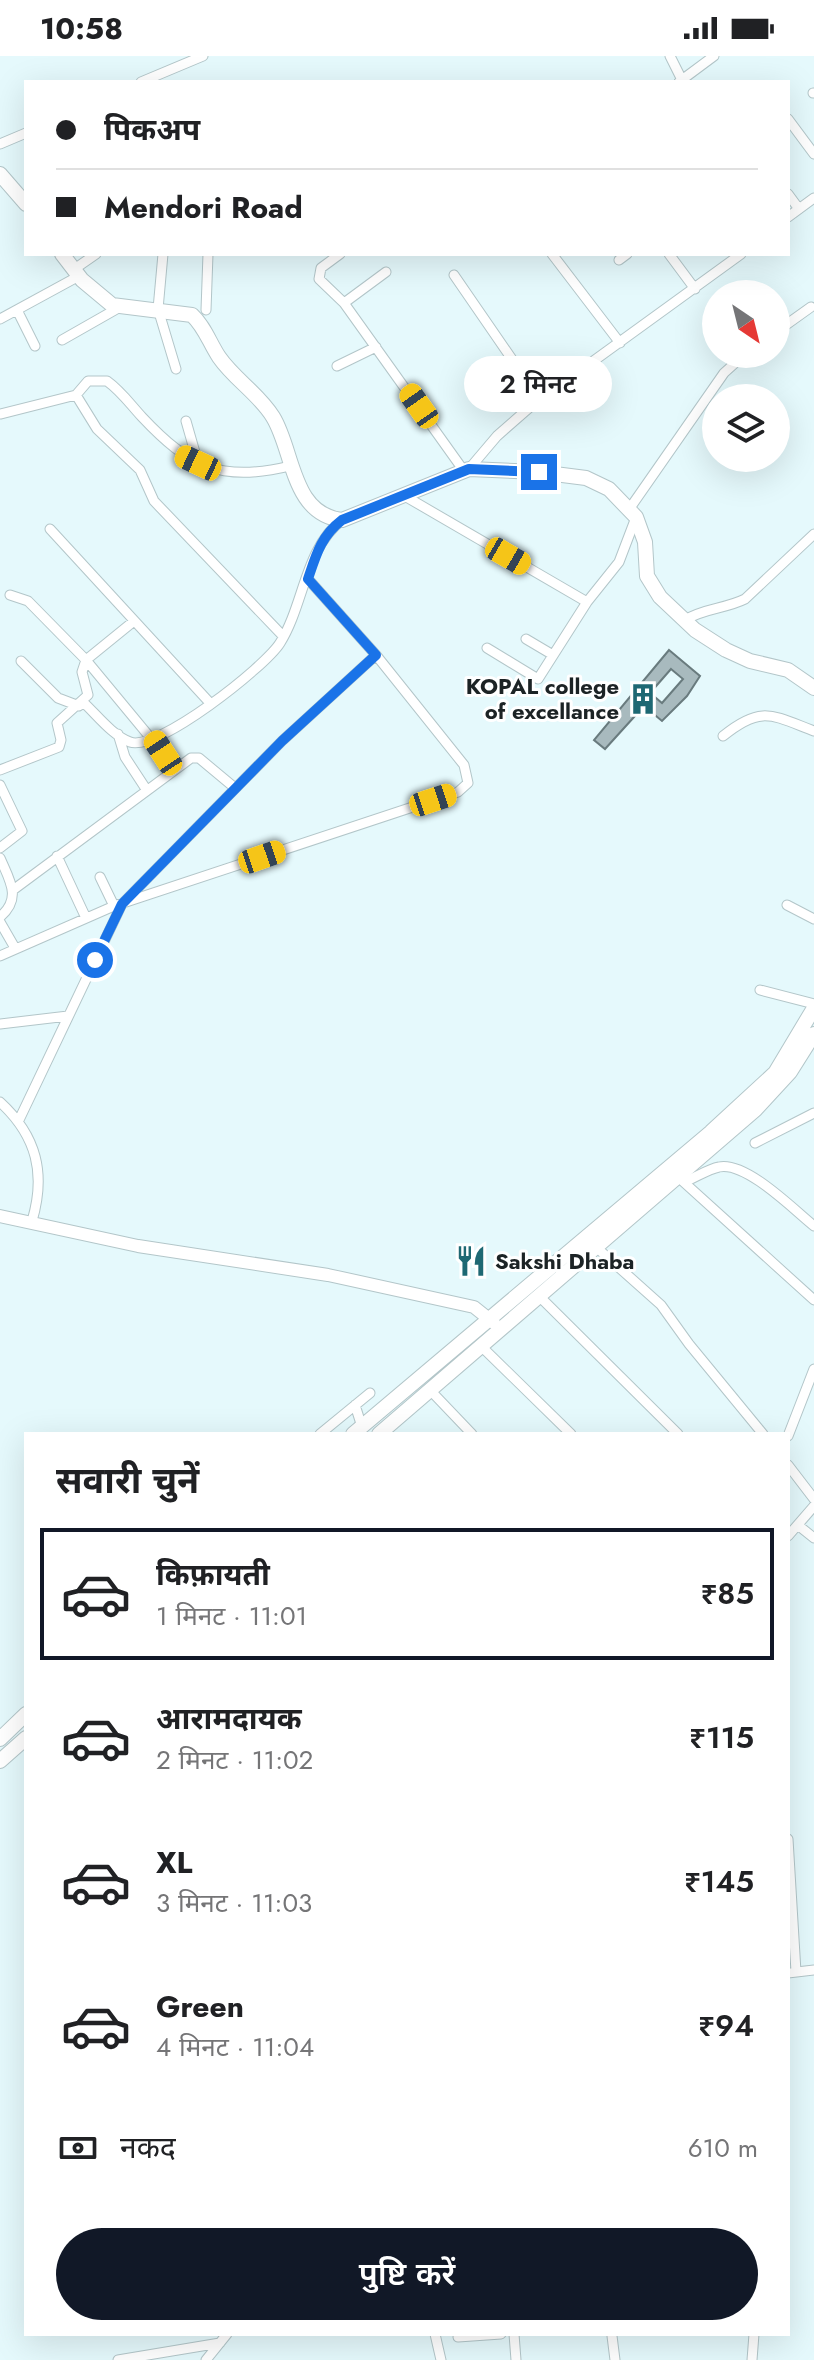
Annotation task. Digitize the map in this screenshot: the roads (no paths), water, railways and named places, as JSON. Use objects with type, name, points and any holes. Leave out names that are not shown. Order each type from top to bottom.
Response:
[{"type":"main road","points":[[0,174],[24,202]]},
{"type":"main road","points":[[63,256],[76,273],[112,305],[192,315],[202,324],[219,357],[272,416],[290,466],[314,507],[330,518],[342,520],[466,470],[539,472],[586,478],[609,489],[633,512],[645,542],[650,584],[685,620],[726,650],[750,661],[788,670],[814,688]]},
{"type":"main road","points":[[381,1432],[482,1347],[495,1324],[569,1253],[775,1073],[814,1006]]},
{"type":"main road","points":[[358,1430],[495,1324],[539,1296],[681,1179],[755,1110],[790,1072],[814,1034]]},
{"type":"main road","points":[[0,1739],[24,1716]]},
{"type":"main road","points":[[0,1761],[24,1740]]},
{"type":"street","points":[[146,80],[203,56]]},
{"type":"street","points":[[670,56],[680,80]]},
{"type":"street","points":[[694,78],[714,56]]},
{"type":"street","points":[[790,122],[814,154]]},
{"type":"street","points":[[0,144],[24,134]]},
{"type":"street","points":[[790,197],[799,209]]},
{"type":"street","points":[[790,216],[814,198]]},
{"type":"street","points":[[0,319],[76,273],[94,256]]},
{"type":"street","points":[[163,256],[158,309],[176,369]]},
{"type":"street","points":[[206,310],[208,256]]},
{"type":"street","points":[[338,256],[317,273],[319,279],[344,303],[466,470],[497,436],[540,400],[738,256]]},
{"type":"street","points":[[554,256],[620,343]]},
{"type":"street","points":[[670,256],[695,289]]},
{"type":"street","points":[[344,303],[386,272]]},
{"type":"street","points":[[454,275],[540,400]]},
{"type":"street","points":[[62,340],[120,307]]},
{"type":"street","points":[[790,322],[811,307]]},
{"type":"street","points":[[17,310],[35,346]]},
{"type":"street","points":[[337,366],[376,347]]},
{"type":"street","points":[[487,648],[535,679],[587,602],[619,562],[633,512],[730,368]]},
{"type":"street","points":[[1,414],[76,395],[88,381],[107,381],[167,443],[198,463],[244,473],[290,466]]},
{"type":"street","points":[[76,395],[97,429],[140,470],[154,501],[283,636]]},
{"type":"street","points":[[186,421],[198,463]]},
{"type":"street","points":[[403,494],[587,602]]},
{"type":"street","points":[[21,661],[58,698],[81,704],[118,734],[136,743],[154,739],[210,703],[267,657],[283,636],[323,538],[342,520]]},
{"type":"street","points":[[50,529],[210,703]]},
{"type":"street","points":[[685,620],[699,611],[734,605],[745,599],[814,534]]},
{"type":"street","points":[[0,956],[118,905],[463,788],[468,783],[464,765],[376,655],[308,579]]},
{"type":"street","points":[[10,595],[28,601],[86,660],[163,753]]},
{"type":"street","points":[[0,770],[56,750],[61,740],[57,723],[88,695],[82,672],[86,660],[134,621]]},
{"type":"street","points":[[526,639],[553,655]]},
{"type":"street","points":[[19,1120],[118,905],[235,788],[376,655]]},
{"type":"street","points":[[723,736],[742,721],[767,712],[814,731]]},
{"type":"street","points":[[118,734],[125,757],[146,789]]},
{"type":"street","points":[[13,890],[146,789],[195,757],[235,788]]},
{"type":"street","points":[[0,785],[22,831],[0,848]]},
{"type":"street","points":[[57,856],[86,918]]},
{"type":"street","points":[[0,858],[13,890],[11,907],[0,919],[15,948]]},
{"type":"street","points":[[100,877],[118,905]]},
{"type":"street","points":[[787,905],[814,919]]},
{"type":"street","points":[[760,990],[814,1006]]},
{"type":"street","points":[[0,1024],[68,1016]]},
{"type":"street","points":[[0,1102],[19,1120],[34,1148],[40,1180],[32,1221]]},
{"type":"street","points":[[755,1143],[814,1113]]},
{"type":"street","points":[[814,1226],[749,1174],[734,1168],[721,1166],[681,1179],[814,1300]]},
{"type":"street","points":[[0,1216],[138,1246],[315,1273],[474,1307],[495,1324]]},
{"type":"street","points":[[596,1247],[661,1305],[761,1432]]},
{"type":"street","points":[[539,1296],[676,1432]]},
{"type":"street","points":[[482,1347],[569,1432]]},
{"type":"street","points":[[790,1432],[814,1369]]},
{"type":"street","points":[[430,1390],[470,1432]]},
{"type":"street","points":[[322,1432],[370,1393]]},
{"type":"street","points":[[355,1405],[358,1430]]},
{"type":"street","points":[[790,1468],[814,1499]]},
{"type":"street","points":[[790,1534],[814,1506]]},
{"type":"street","points":[[799,1526],[814,1538]]},
{"type":"street","points":[[790,1906],[792,1973],[814,1970]]},
{"type":"street","points":[[206,2360],[225,2336]]},
{"type":"street","points":[[435,2336],[441,2360]]},
{"type":"street","points":[[458,2337],[472,2336]]},
{"type":"street","points":[[514,2336],[516,2360]]},
{"type":"street","points":[[612,2336],[615,2360]]},
{"type":"street","points":[[752,2360],[754,2336]]},
{"type":"street","points":[[118,2360],[220,2343]]},
{"type":"place","name":"KOPAL college of excellance","points":[[643,699]]},
{"type":"place","name":"Sakshi Dhaba","points":[[471,1261]]}]
